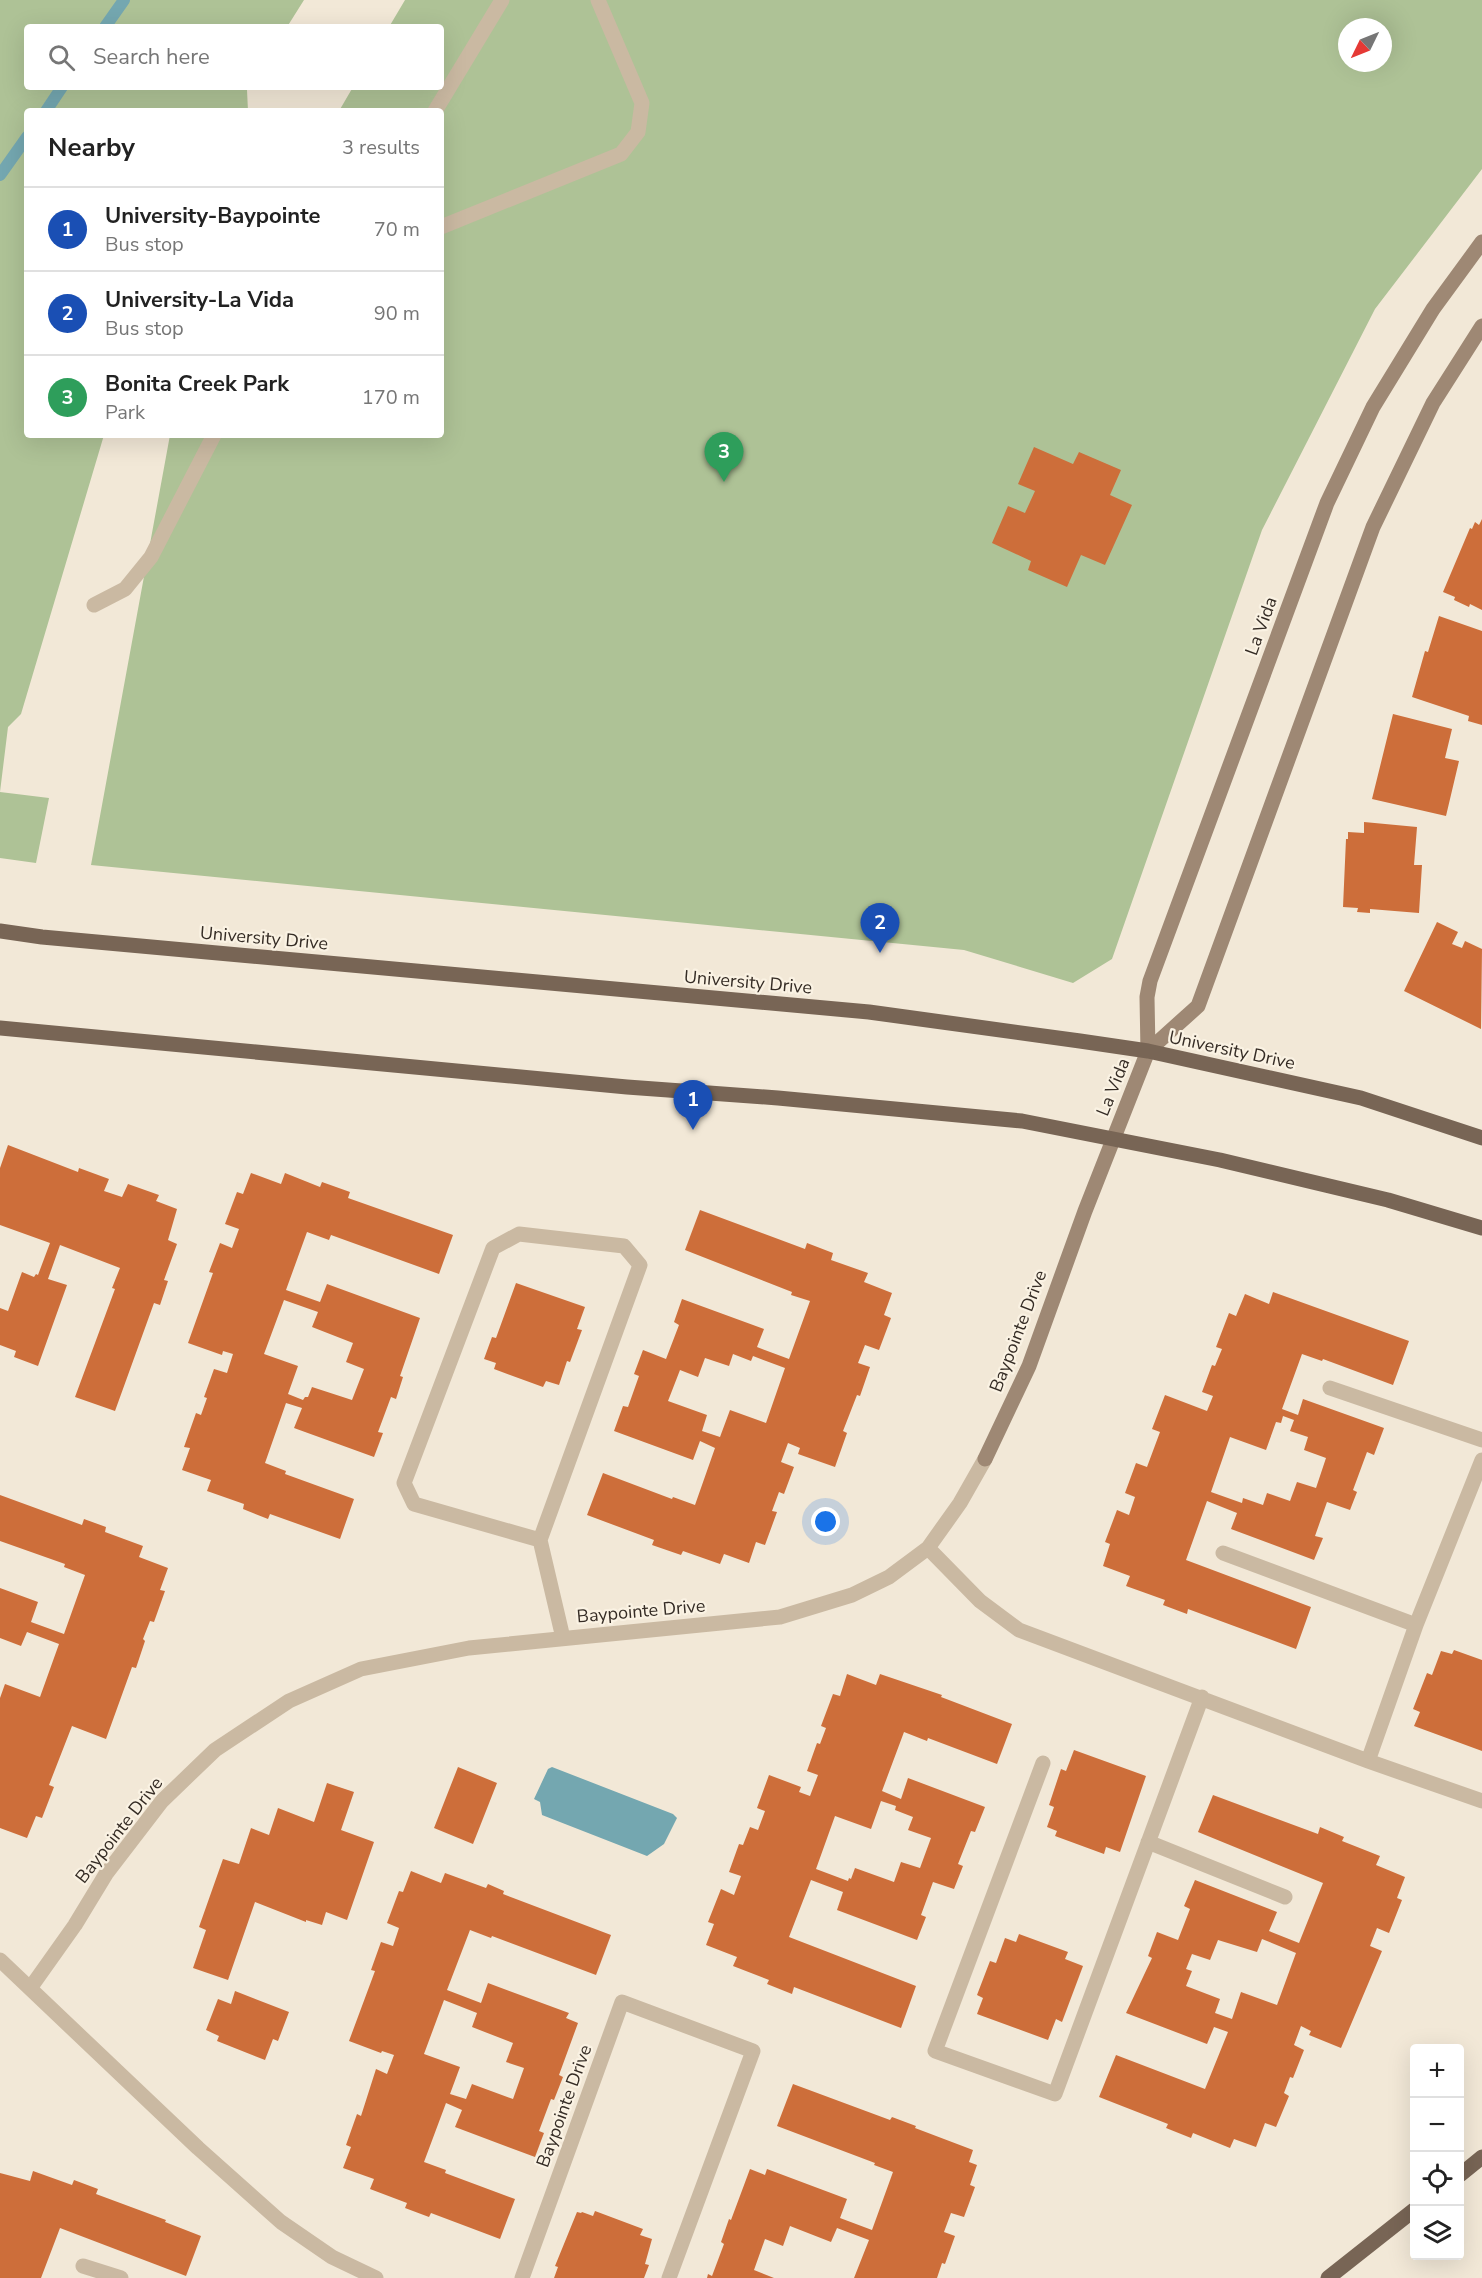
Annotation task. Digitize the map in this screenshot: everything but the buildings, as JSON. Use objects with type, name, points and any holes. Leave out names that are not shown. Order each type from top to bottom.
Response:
[{"type":"main road","name":"University Drive","points":[[0,931],[54,939],[869,1012],[1148,1052],[1361,1098],[1482,1138]]},
{"type":"main road","points":[[0,1028],[592,1084],[778,1098],[1010,1120],[1113,1138],[1242,1165],[1388,1200],[1482,1228]]},
{"type":"main road","points":[[1434,1214],[1482,1239]]},
{"type":"main road","points":[[1464,2172],[1482,2157]]},
{"type":"main road","points":[[1328,2278],[1410,2213]]},
{"type":"street","name":"La Vida","points":[[1113,1138],[1148,1052],[1147,997],[1150,981],[1328,503],[1373,407],[1433,309],[1482,242]]},
{"type":"street","name":"La Vida","points":[[1148,1052],[1198,1006],[1373,527],[1433,403],[1482,326]]},
{"type":"street","name":"Baypointe Drive","points":[[985,1459],[1029,1366],[1113,1138]]},
{"type":"lane","points":[[437,108],[502,0]]},
{"type":"lane","points":[[444,226],[621,154],[638,132],[642,103],[598,0]]},
{"type":"lane","points":[[94,604],[125,589],[151,557],[212,438]]},
{"type":"lane","points":[[540,1540],[414,1504],[404,1483],[493,1248],[519,1234],[624,1246],[640,1265],[540,1540],[563,1638]]},
{"type":"lane","points":[[1330,1388],[1482,1440]]},
{"type":"lane","name":"Baypointe Drive","points":[[31,1988],[75,1925],[106,1874],[162,1801],[215,1750],[289,1701],[362,1669],[469,1648],[780,1617],[852,1595],[889,1577],[928,1548],[960,1503],[985,1459]]},
{"type":"lane","points":[[1368,1761],[1416,1625],[1482,1460]]},
{"type":"lane","points":[[928,1548],[980,1601],[1019,1630],[1368,1761],[1482,1801]]},
{"type":"lane","points":[[1223,1553],[1416,1625]]},
{"type":"lane","points":[[1042,1763],[935,2050],[1055,2094],[1202,1697]]},
{"type":"lane","points":[[1148,1842],[1285,1896]]},
{"type":"lane","points":[[0,1960],[198,2148],[281,2222],[333,2256],[376,2278]]},
{"type":"lane","name":"Baypointe Drive","points":[[522,2278],[622,2002],[753,2051],[669,2278]]},
{"type":"lane","points":[[83,2266],[121,2278]]},
{"type":"green space","points":[[0,0],[304,0],[289,24],[24,24],[24,90],[247,90],[248,108],[24,108],[24,438],[103,438],[21,714],[8,727],[0,792]]},
{"type":"green space","points":[[405,0],[1482,0],[1482,169],[1375,309],[1262,530],[1112,959],[1073,983],[964,950],[91,865],[169,438],[444,438],[444,108],[341,108],[351,90],[444,90],[444,24],[391,24]]},
{"type":"green space","points":[[0,792],[49,798],[36,863],[0,858]]},
{"type":"water","points":[[552,1767],[673,1814],[677,1818],[664,1844],[647,1856],[542,1815],[540,1802],[534,1799],[548,1769]]},
{"type":"waterway","points":[[107,24],[124,0]]},
{"type":"waterway","points":[[48,108],[60,90]]},
{"type":"waterway","points":[[0,175],[24,141]]},
{"type":"place","name":"Bonita Creek Park","points":[[724,482]]},
{"type":"place","name":"University-La Vida","points":[[880,953]]},
{"type":"place","name":"University-Baypointe","points":[[693,1130]]}]
